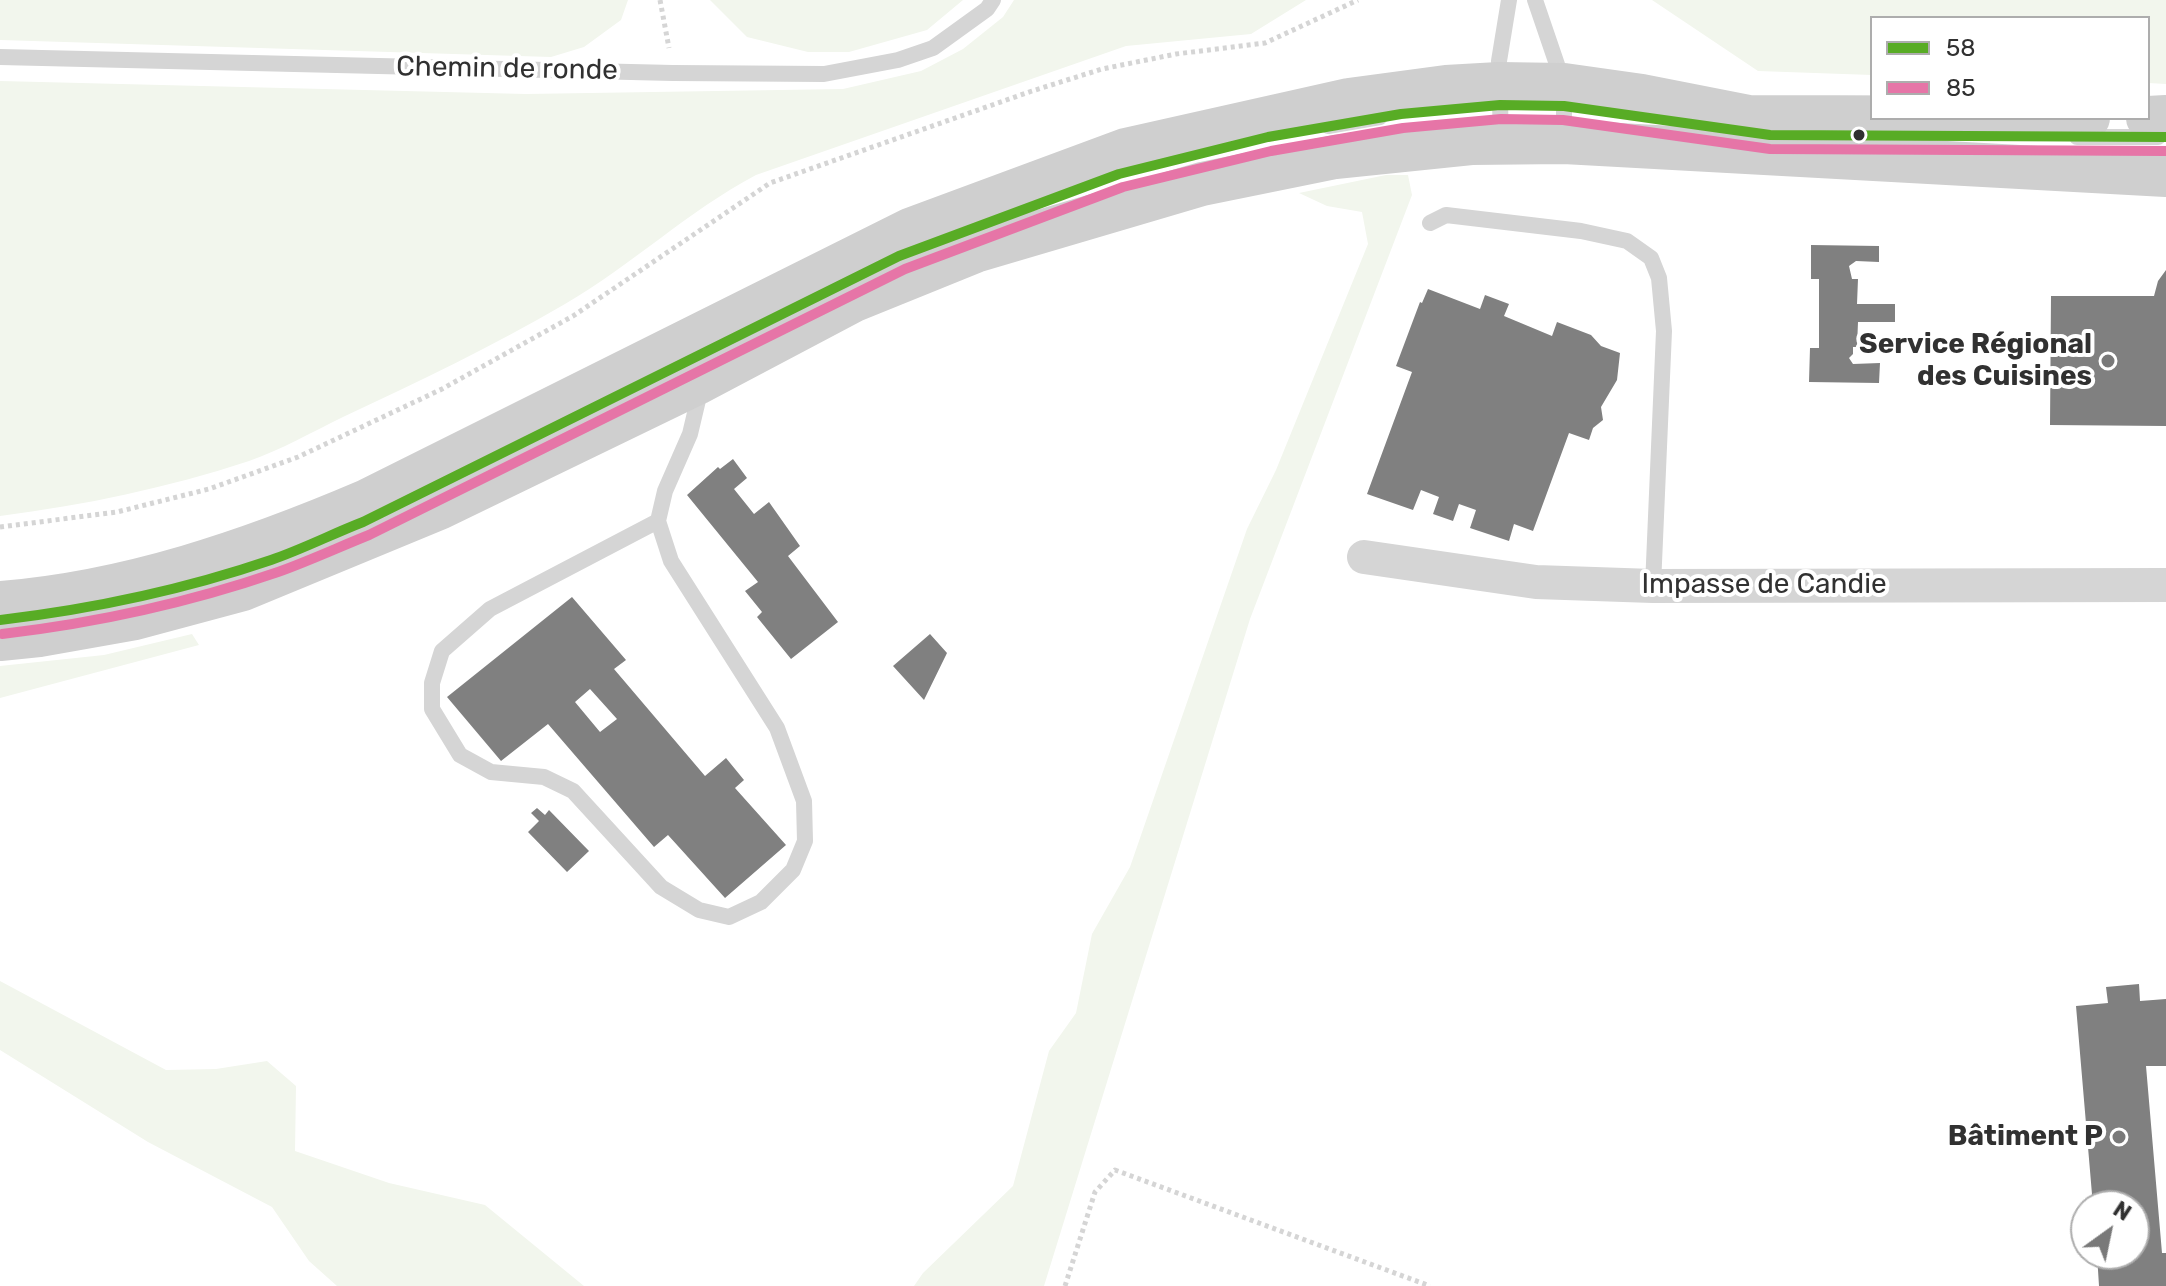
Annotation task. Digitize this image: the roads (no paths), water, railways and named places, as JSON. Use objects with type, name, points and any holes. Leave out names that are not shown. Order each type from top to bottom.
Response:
[{"type":"main road","points":[[0,639],[135,618],[243,589],[439,508],[693,361],[910,230],[1126,150],[1349,100],[1446,87],[1500,111],[1870,117]]},
{"type":"main road","points":[[0,603],[31,601],[122,584],[281,537],[693,361],[975,251],[1202,184],[1335,157],[1471,143],[1500,111],[1564,111],[2166,175]]},
{"type":"street","name":"Impasse de Candie","points":[[1364,557],[1536,582],[1653,586],[2166,585]]},
{"type":"lane","name":"Chemin de ronde","points":[[0,57],[824,74],[898,60],[933,48],[987,9],[993,0]]},
{"type":"lane","points":[[1500,111],[1499,61],[1509,0]]},
{"type":"lane","points":[[1535,0],[1564,111],[1770,135],[2166,137]]},
{"type":"lane","points":[[1430,223],[1446,215],[1581,231],[1627,241],[1651,258],[1659,278],[1664,331],[1653,586]]},
{"type":"lane","points":[[0,620],[34,617],[177,587],[276,558],[363,522],[693,361],[699,396],[690,434],[665,491],[658,521],[671,561],[777,728],[804,801],[805,841],[793,870],[761,902],[729,917],[699,910],[661,887],[573,791],[544,777],[491,772],[460,755],[432,709],[432,683],[442,651],[490,609],[658,521]]},
{"type":"place","name":"Service Régional des Cuisines","points":[[2108,361]]},
{"type":"place","name":"Bâtiment P","points":[[2119,1137]]}]
